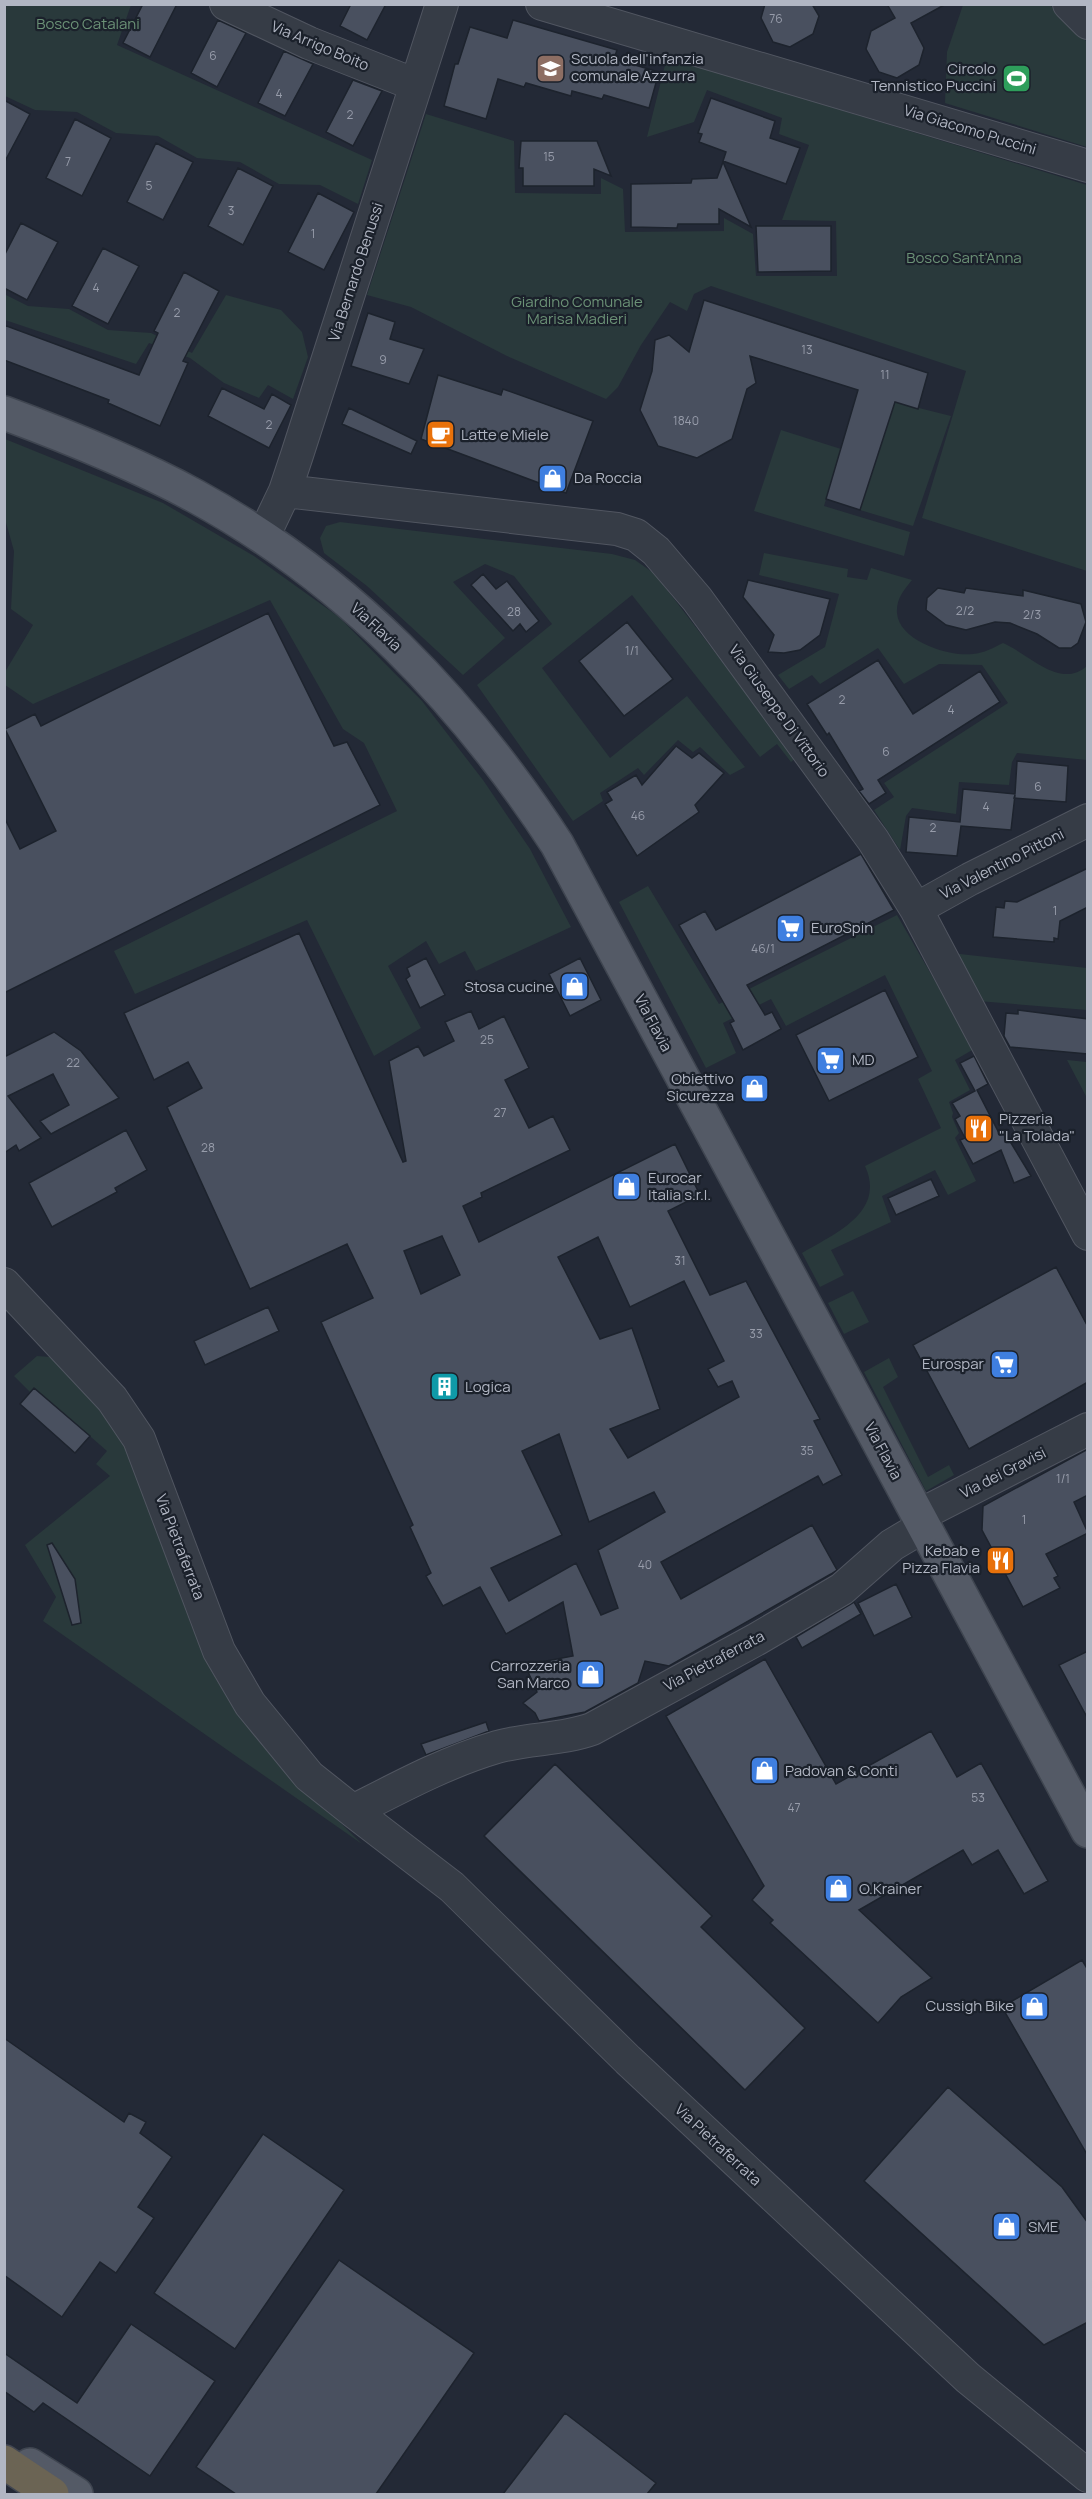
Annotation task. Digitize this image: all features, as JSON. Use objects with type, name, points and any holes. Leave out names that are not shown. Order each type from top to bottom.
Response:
[{"type":"highway","points":[[7,2454],[53,2494]]},
{"type":"main road","name":"Via Flavia","points":[[4,413],[120,459],[195,496],[263,537],[349,602],[394,643],[457,707],[522,790],[557,844],[1087,1830]]},
{"type":"main road","points":[[7,2454],[76,2494]]},
{"type":"street","name":"Via Arrigo Boito","points":[[226,4],[309,43],[416,85]]},
{"type":"street","name":"Via Bernardo Benussi","points":[[263,537],[285,491],[442,4]]},
{"type":"street","name":"Via Giacomo Puccini","points":[[542,4],[1088,166]]},
{"type":"street","points":[[1069,4],[1088,23]]},
{"type":"street","name":"Via Giuseppe Di Vittorio","points":[[285,491],[617,529],[636,535],[656,551],[697,598],[873,840],[916,909],[1083,1215]]},
{"type":"street","name":"Via Valentino Pittoni","points":[[916,909],[970,879],[1088,820]]},
{"type":"street","name":"Via Pietraferrata","points":[[4,1284],[112,1399],[139,1439],[219,1652],[250,1704],[309,1776],[452,1887],[628,2060],[968,2378],[1088,2476]]},
{"type":"street","name":"Via dei Gravisi","points":[[921,1521],[1088,1430]]},
{"type":"street","name":"Via Pietraferrata","points":[[353,1810],[454,1762],[526,1739],[572,1736],[592,1729],[757,1639],[842,1589],[921,1521]]},
{"type":"green space","name":"Bosco Catalani","points":[[4,5],[131,5],[117,45],[372,160],[358,204],[320,185],[279,184],[240,162],[197,158],[158,136],[116,133],[77,112],[35,110],[5,96]]},
{"type":"green space","name":"Circolo Tennistico Puccini","points":[[963,5],[1050,5],[1087,42],[1087,147],[945,103],[947,52]]},
{"type":"green space","name":"Bosco Sant'Anna","points":[[667,57],[1087,185],[1087,571],[922,518],[966,371],[711,286],[694,294],[687,311],[670,302],[641,345],[618,387],[606,399],[507,356],[411,307],[367,295],[426,114],[514,141],[515,193],[601,194],[601,178],[623,189],[625,232],[724,231],[724,218],[753,234],[756,276],[837,276],[836,221],[782,220],[809,145],[779,134],[782,118],[707,90],[694,122],[647,137]]},
{"type":"green space","points":[[4,294],[28,306],[69,309],[108,330],[151,333],[192,353],[226,295],[281,310],[302,332],[308,357],[293,399],[268,385],[259,398],[224,383],[190,358],[149,343],[136,364],[5,320]]},
{"type":"green space","points":[[895,402],[951,416],[913,526],[860,510]]},
{"type":"green space","points":[[781,430],[841,449],[824,506],[910,532],[904,556],[754,511]]},
{"type":"green space","points":[[5,439],[163,503],[254,556],[339,617],[422,701],[483,780],[530,849],[571,927],[476,971],[465,951],[439,964],[426,941],[388,966],[421,1028],[374,1056],[307,920],[135,994],[114,951],[397,811],[364,743],[343,729],[270,600],[33,704],[5,685],[5,672],[33,625],[11,609],[14,551],[5,519]]},
{"type":"green space","points":[[340,522],[612,554],[635,560],[655,574],[796,758],[791,762],[777,744],[760,757],[632,595],[542,668],[610,758],[687,696],[745,767],[730,775],[700,747],[693,752],[678,740],[644,775],[638,768],[600,793],[603,801],[573,821],[477,685],[552,624],[514,576],[485,564],[453,582],[505,638],[463,675],[367,586],[324,553],[320,538],[326,526]]},
{"type":"green space","points":[[764,553],[848,569],[847,577],[867,580],[871,568],[912,580],[898,603],[897,613],[900,623],[906,632],[916,639],[939,650],[973,654],[1003,643],[1055,672],[1066,674],[1077,672],[1087,666],[1087,760],[1017,753],[1012,762],[1009,785],[959,782],[956,814],[912,808],[906,816],[900,850],[874,810],[894,797],[884,783],[1008,703],[982,665],[939,664],[904,684],[878,648],[820,684],[812,675],[789,689],[778,675],[825,647],[839,594],[759,575]]},
{"type":"green space","points":[[648,886],[719,1004],[897,915],[974,1049],[955,1060],[970,1090],[949,1102],[959,1133],[955,1138],[976,1181],[948,1195],[935,1170],[882,1196],[891,1222],[831,1250],[844,1275],[820,1287],[802,1253],[842,1229],[863,1208],[869,1196],[870,1182],[865,1166],[941,1128],[918,1079],[932,1071],[885,975],[786,1026],[771,999],[723,1023],[736,1053],[706,1068],[619,902]]},
{"type":"green space","points":[[951,953],[1087,968],[1087,1010],[978,1001]]},
{"type":"green space","points":[[1067,1060],[1087,1062],[1087,1098]]},
{"type":"green space","points":[[853,1291],[869,1322],[844,1334],[828,1303]]},
{"type":"green space","points":[[37,1356],[51,1357],[66,1365],[122,1436],[192,1627],[212,1664],[301,1784],[362,1844],[43,1621],[56,1597],[25,1545],[110,1476],[96,1464],[107,1451],[35,1388],[30,1392],[14,1376]]},
{"type":"green space","points":[[889,1358],[898,1377],[883,1387],[928,1477],[949,1465],[954,1475],[926,1491],[864,1372]]},
{"type":"building","points":[[143,4],[177,4],[150,57],[123,43]]},
{"type":"building","points":[[351,4],[386,4],[367,40],[340,26]]},
{"type":"building","points":[[765,4],[812,4],[819,16],[813,34],[790,47],[773,42],[761,18]]},
{"type":"building","points":[[887,4],[946,4],[911,23],[924,48],[919,65],[897,78],[879,72],[866,49],[871,31],[895,18]]},
{"type":"building","points":[[218,20],[246,33],[217,87],[191,73]]},
{"type":"building","name":"Scuola dell'infanzia comunale Azzurra","points":[[513,20],[617,50],[614,59],[659,72],[649,108],[604,95],[602,99],[572,91],[571,96],[526,83],[524,87],[498,79],[486,119],[444,106],[455,64],[458,64],[470,27],[507,38]]},
{"type":"building","points":[[284,51],[313,64],[285,116],[258,103]]},
{"type":"building","points":[[353,80],[382,91],[353,146],[326,132]]},
{"type":"building","points":[[711,98],[775,121],[770,138],[800,148],[786,184],[723,161],[726,152],[699,142],[702,134],[698,133]]},
{"type":"building","points":[[4,100],[30,114],[4,163]]},
{"type":"building","points":[[75,119],[111,138],[82,196],[46,178]]},
{"type":"building","points":[[521,141],[597,141],[611,176],[594,169],[594,186],[523,186],[523,168],[519,168]]},
{"type":"building","points":[[156,143],[193,162],[163,220],[127,202]]},
{"type":"building","points":[[723,162],[751,227],[719,209],[719,224],[678,224],[677,228],[631,227],[631,184],[691,183],[692,179],[717,178]]},
{"type":"building","points":[[238,168],[273,186],[243,245],[208,226]]},
{"type":"building","points":[[318,193],[354,212],[324,270],[288,252]]},
{"type":"building","points":[[21,223],[58,242],[27,300],[4,288],[4,256]]},
{"type":"building","points":[[756,226],[831,226],[831,271],[758,272]]},
{"type":"building","points":[[103,248],[139,266],[108,324],[72,306]]},
{"type":"building","points":[[184,272],[219,291],[183,361],[188,363],[160,426],[108,403],[109,400],[4,360],[4,325],[139,375],[158,333],[154,331]]},
{"type":"building","points":[[704,300],[928,373],[918,409],[895,402],[860,510],[826,499],[858,390],[750,356],[756,383],[747,389],[732,439],[697,458],[658,446],[640,410],[652,371],[655,340],[669,335],[689,352]]},
{"type":"building","points":[[368,313],[395,322],[390,339],[424,349],[409,384],[351,366]]},
{"type":"building","points":[[438,375],[501,395],[503,389],[593,421],[566,493],[421,439]]},
{"type":"building","points":[[222,388],[264,409],[272,394],[291,405],[269,448],[208,416]]},
{"type":"building","points":[[349,408],[417,441],[411,454],[342,424]]},
{"type":"building","points":[[483,574],[496,589],[507,581],[539,621],[526,632],[520,624],[513,631],[471,585]]},
{"type":"building","points":[[748,580],[830,599],[820,635],[800,650],[784,653],[768,652],[774,635],[743,597]]},
{"type":"building","points":[[938,588],[964,593],[966,588],[1023,596],[1023,590],[1081,604],[1086,622],[1078,643],[1071,648],[1059,648],[1037,634],[1010,623],[995,622],[966,630],[946,625],[926,610],[927,598]]},
{"type":"building","points":[[268,613],[334,746],[347,742],[380,805],[4,993],[4,817],[20,849],[56,831],[5,729],[35,714],[41,726]]},
{"type":"building","points":[[627,622],[673,679],[624,716],[579,661]]},
{"type":"building","points":[[878,660],[913,714],[980,671],[1000,702],[878,780],[886,793],[869,804],[859,791],[863,789],[829,733],[827,735],[807,704]]},
{"type":"building","points":[[676,746],[692,758],[699,753],[724,773],[695,805],[699,812],[637,856],[605,804],[612,800],[607,792],[636,775],[642,785]]},
{"type":"building","points":[[1017,761],[1068,766],[1066,802],[1015,798],[1011,830],[961,826],[957,856],[906,852],[909,817],[960,822],[963,789],[1015,794]]},
{"type":"building","name":"EuroSpin","points":[[861,854],[894,910],[747,985],[765,1015],[772,1012],[781,1029],[743,1050],[730,1023],[734,1021],[679,925],[705,911],[716,930]]},
{"type":"building","points":[[1088,868],[1088,907],[1060,921],[1058,939],[1054,938],[1054,942],[993,937],[996,907],[1004,908],[1005,901],[1017,902]]},
{"type":"building","points":[[299,933],[403,1162],[406,1161],[389,1061],[418,1046],[424,1056],[454,1041],[445,1022],[471,1011],[479,1029],[504,1016],[529,1068],[505,1080],[529,1128],[553,1116],[570,1150],[481,1193],[482,1197],[463,1206],[479,1242],[675,1144],[700,1195],[668,1211],[710,1295],[746,1281],[820,1419],[814,1421],[842,1475],[823,1485],[818,1476],[661,1562],[681,1599],[812,1525],[837,1570],[669,1666],[645,1661],[638,1683],[585,1712],[539,1721],[535,1713],[523,1703],[537,1692],[525,1665],[573,1656],[563,1602],[506,1634],[480,1587],[443,1606],[426,1576],[431,1573],[410,1527],[413,1525],[321,1322],[373,1298],[347,1244],[250,1289],[167,1107],[202,1088],[188,1062],[154,1080],[124,1013]],"holes":[[[442,1236],[460,1275],[421,1294],[404,1251]],[[598,1237],[630,1307],[684,1281],[724,1361],[708,1369],[718,1387],[732,1381],[739,1397],[628,1458],[610,1429],[660,1409],[643,1359],[632,1328],[600,1339],[558,1257]],[[559,1434],[589,1522],[654,1492],[665,1512],[598,1550],[618,1608],[601,1615],[576,1563],[509,1601],[491,1568],[562,1535],[522,1451]]]},
{"type":"building","points":[[426,958],[445,995],[420,1008],[406,979],[410,976],[407,968]]},
{"type":"building","name":"Stosa cucine","points":[[580,958],[601,1000],[570,1016],[549,974]]},
{"type":"building","points":[[885,990],[918,1057],[829,1101],[796,1035]]},
{"type":"building","points":[[1018,1010],[1088,1019],[1088,1054],[1010,1047],[1004,1036],[1006,1013],[1018,1014]]},
{"type":"building","points":[[54,1032],[81,1051],[119,1098],[51,1134],[40,1121],[69,1105],[53,1074],[8,1096],[41,1138],[19,1151],[16,1145],[4,1153],[4,1057]]},
{"type":"building","points":[[974,1056],[988,1084],[977,1090],[1000,1135],[1005,1133],[1031,1176],[1014,1183],[1001,1150],[973,1164],[960,1140],[965,1138],[955,1119],[960,1116],[952,1103],[975,1091],[960,1063]]},
{"type":"building","points":[[126,1130],[147,1170],[115,1188],[117,1192],[52,1227],[29,1183]]},
{"type":"building","points":[[931,1179],[939,1196],[896,1215],[888,1198]]},
{"type":"building","name":"Eurospar","points":[[1056,1267],[1088,1327],[1088,1382],[969,1449],[913,1345]]},
{"type":"building","points":[[268,1307],[279,1331],[205,1365],[194,1341]]},
{"type":"building","points":[[34,1388],[90,1436],[75,1453],[20,1404]]},
{"type":"building","points":[[1088,1449],[1088,1495],[1074,1502],[1088,1533],[1046,1554],[1058,1576],[1054,1578],[1060,1588],[1023,1607],[982,1530],[983,1506]]},
{"type":"building","points":[[52,1543],[75,1579],[81,1623],[72,1625],[47,1545]]},
{"type":"building","points":[[896,1584],[912,1617],[874,1636],[858,1603]]},
{"type":"building","points":[[854,1602],[861,1614],[802,1648],[796,1637]]},
{"type":"building","points":[[1088,1651],[1088,1719],[1059,1665]]},
{"type":"building","points":[[765,1659],[836,1784],[931,1731],[957,1777],[981,1763],[1048,1881],[1024,1894],[998,1850],[972,1865],[963,1850],[859,1910],[932,1978],[901,1997],[878,2023],[770,1923],[773,1920],[752,1900],[764,1886],[666,1716]]},
{"type":"building","points":[[486,1722],[489,1731],[426,1755],[421,1744]]},
{"type":"building","points":[[555,1764],[712,1916],[701,1927],[805,2028],[745,2090],[484,1836]]},
{"type":"building","points":[[1082,1960],[1088,1970],[1088,2156],[1002,2007]]},
{"type":"building","points":[[4,2038],[124,2122],[129,2113],[146,2122],[140,2133],[172,2157],[138,2207],[154,2218],[116,2273],[100,2262],[62,2317],[4,2275]]},
{"type":"building","points":[[948,2087],[1062,2187],[1088,2223],[1088,2322],[1044,2345],[864,2181]]},
{"type":"building","points":[[263,2134],[344,2190],[235,2349],[154,2293]]},
{"type":"building","points":[[339,2260],[474,2353],[376,2494],[236,2494],[196,2467]]},
{"type":"building","points":[[131,2324],[215,2381],[150,2476],[43,2403],[34,2412],[4,2391],[4,2353],[77,2403]]},
{"type":"building","points":[[565,2413],[656,2483],[647,2494],[503,2494]]},
{"type":"place","name":"Scuola dell'infanzia comunale Azzurra","points":[[550,68]]},
{"type":"place","name":"Circolo Tennistico Puccini","points":[[1017,78]]},
{"type":"place","name":"Latte e Miele","points":[[440,435]]},
{"type":"place","name":"Da Roccia","points":[[553,478]]},
{"type":"place","name":"EuroSpin","points":[[790,928]]},
{"type":"place","name":"Stosa cucine","points":[[575,987]]},
{"type":"place","name":"MD","points":[[831,1060]]},
{"type":"place","name":"Obiettivo Sicurezza","points":[[755,1088]]},
{"type":"place","name":"Pizzeria \"La Tolada\"","points":[[978,1128]]},
{"type":"place","name":"Eurocar Italia s.r.l.","points":[[627,1187]]},
{"type":"place","name":"Eurospar","points":[[1005,1364]]},
{"type":"place","name":"Logica","points":[[444,1387]]},
{"type":"place","name":"Kebab e Pizza Flavia","points":[[1001,1560]]},
{"type":"place","name":"Carrozzeria San Marco","points":[[591,1675]]},
{"type":"place","name":"Padovan & Conti","points":[[764,1771]]},
{"type":"place","name":"O.Krainer","points":[[838,1889]]},
{"type":"place","name":"Cussigh Bike","points":[[1035,2006]]},
{"type":"place","name":"SME","points":[[1007,2227]]},
{"type":"park label","name":"Giardino Comunale Marisa Madieri","points":[[577,310]]}]
